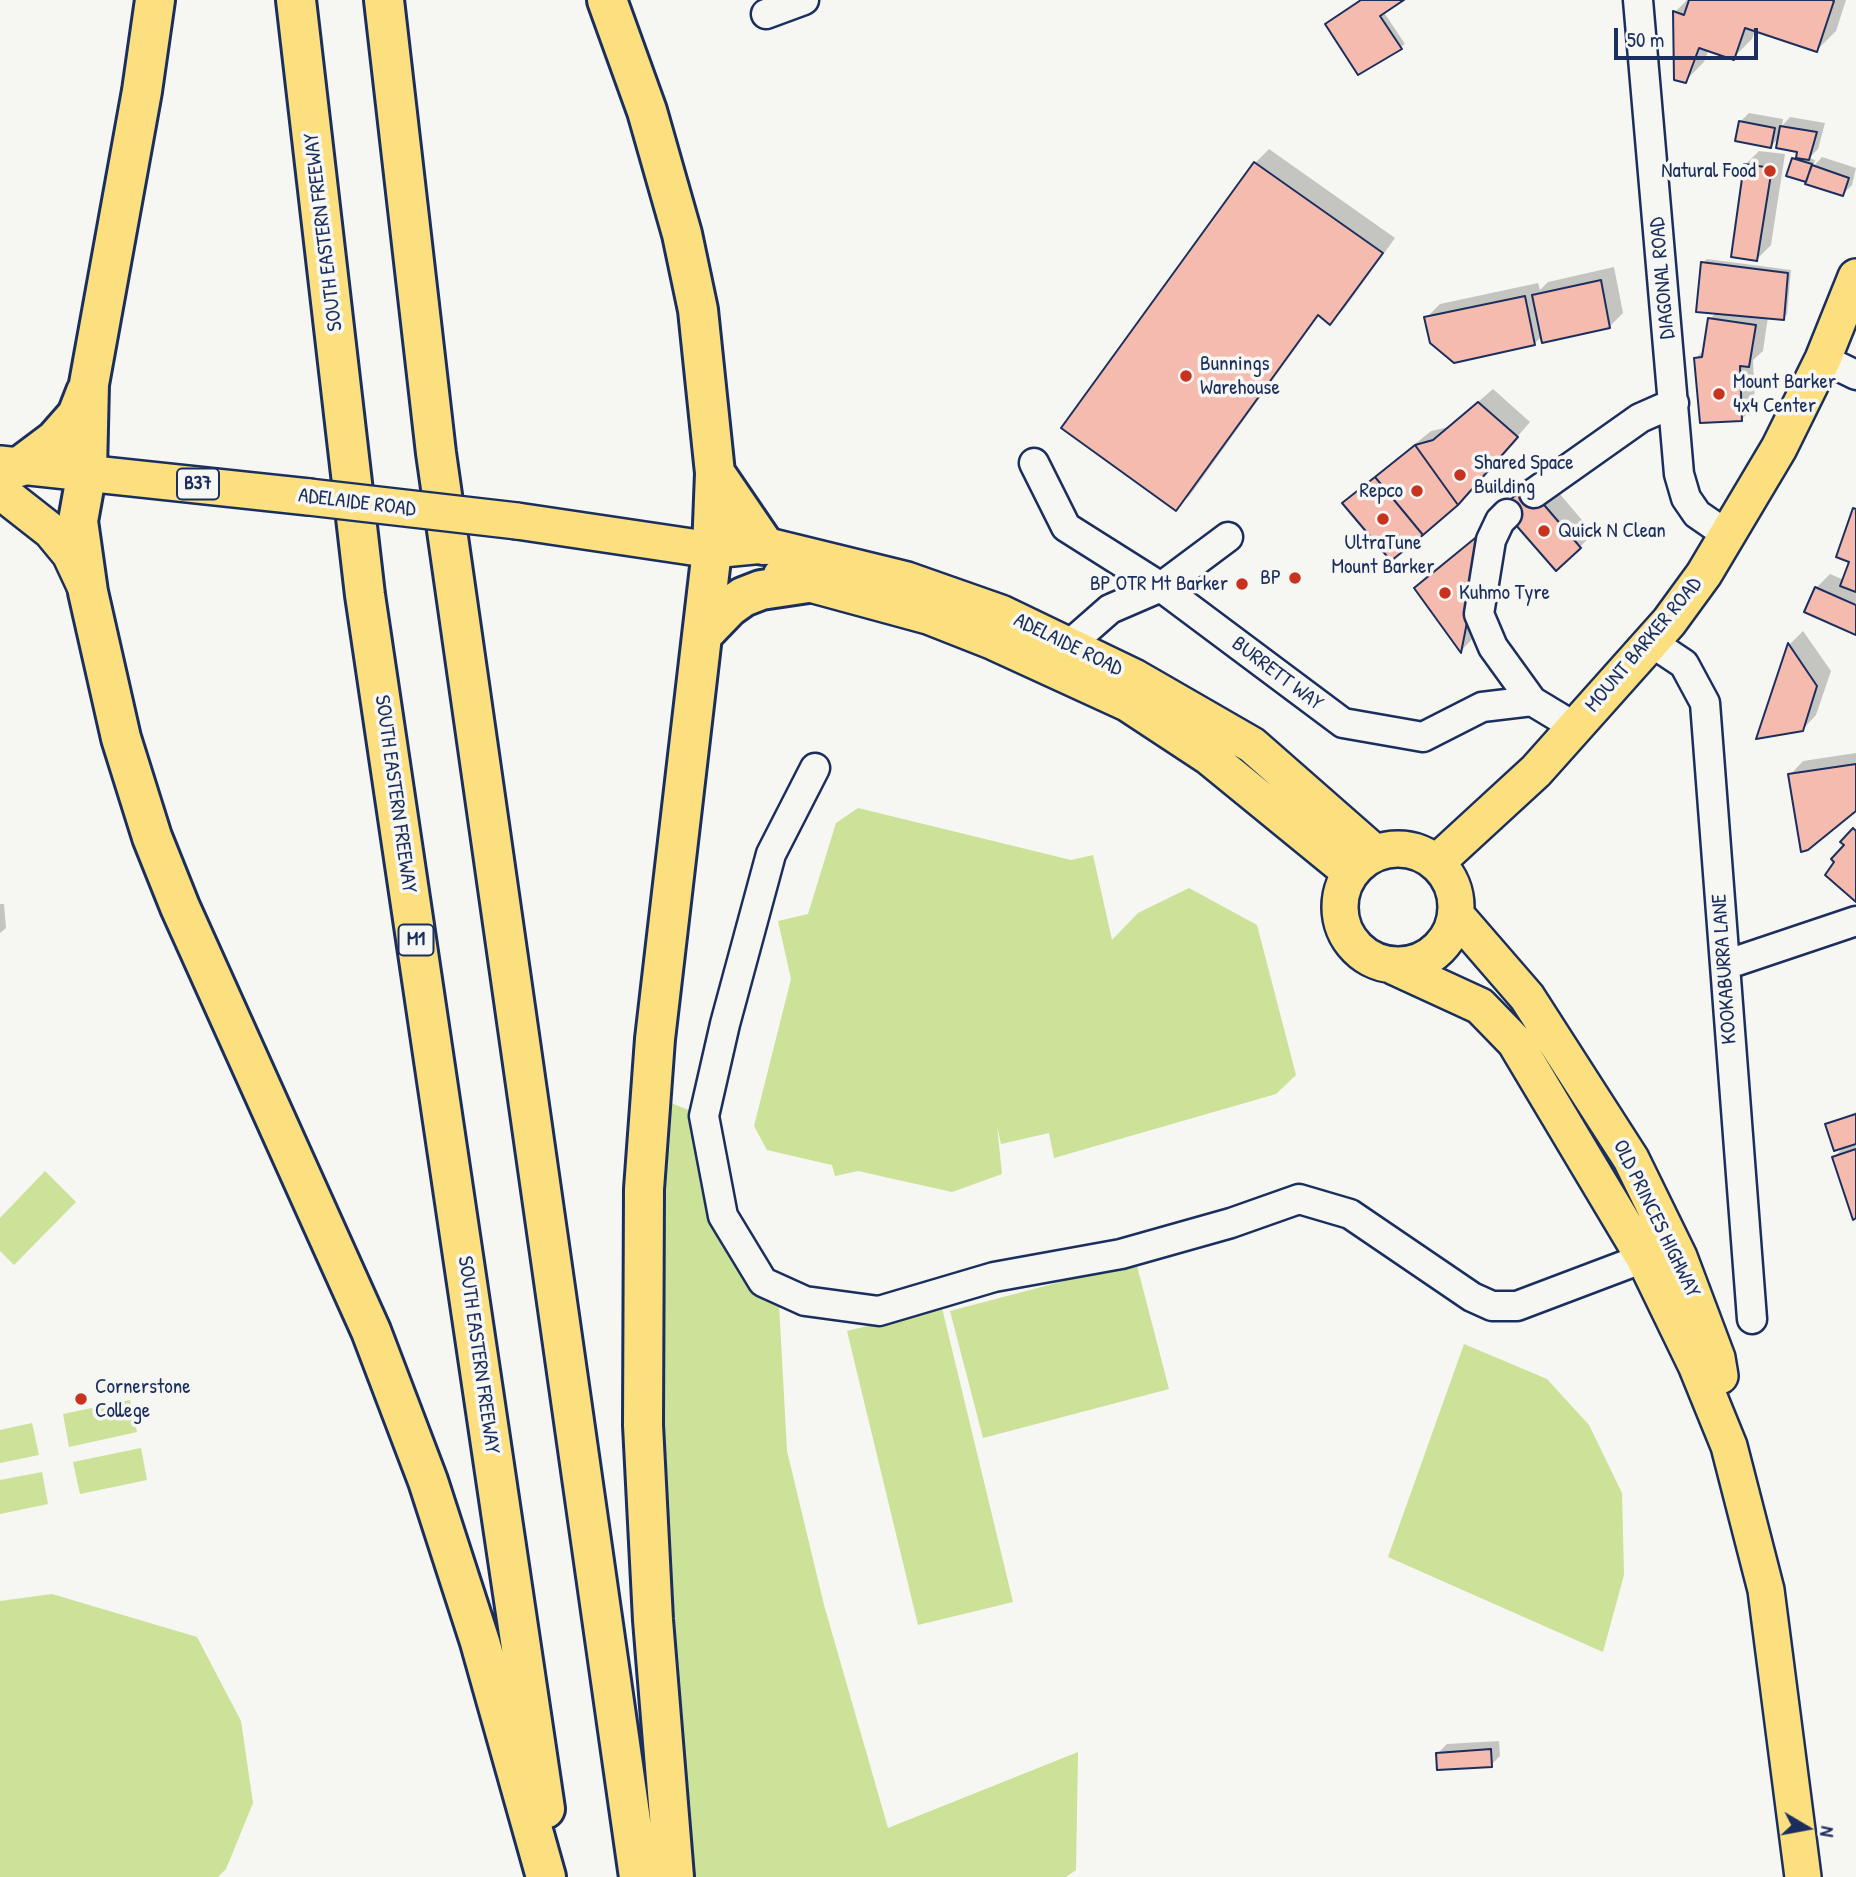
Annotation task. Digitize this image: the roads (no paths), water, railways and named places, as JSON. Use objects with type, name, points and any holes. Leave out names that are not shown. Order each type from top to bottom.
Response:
[{"type":"highway","points":[[155,0],[142,91],[89,384],[87,471],[79,521],[88,592],[121,738],[152,837],[180,907],[371,1331],[428,1481],[480,1642],[546,1877]]},
{"type":"highway","name":"SOUTH EASTERN FREEWAY","points":[[296,0],[365,595],[555,1877]]},
{"type":"highway","points":[[384,0],[436,453],[639,1877]]},
{"type":"highway","points":[[607,0],[647,111],[682,234],[698,310],[715,473],[712,551],[656,1026],[644,1203],[643,1425],[653,1620],[674,1877]]},
{"type":"highway","points":[[6,474],[55,440],[77,415],[89,384]]},
{"type":"highway","points":[[715,473],[764,545]]},
{"type":"highway","points":[[703,634],[729,607],[743,597],[761,590],[808,583]]},
{"type":"main road","name":"MOUNT BARKER ROAD","points":[[1436,863],[1536,771],[1676,613],[1729,536],[1779,448],[1823,359],[1856,277]]},
{"type":"main road","name":"ADELAIDE ROAD","points":[[6,474],[87,471],[517,521],[712,551],[764,545],[907,580],[1001,613],[1069,645],[1134,677],[1252,745],[1363,863]]},
{"type":"main road","points":[[6,474],[70,554],[88,592]]},
{"type":"main road","name":"ADELAIDE ROAD","points":[[712,551],[740,566],[928,617],[994,642],[1127,703],[1363,863]]},
{"type":"main road","points":[[1407,849],[1436,863],[1452,886],[1456,915],[1451,932],[1441,947],[1427,958],[1411,964],[1393,965],[1376,961],[1361,953],[1346,932],[1340,906],[1343,888],[1363,863],[1407,849]]},
{"type":"main road","name":"OLD PRINCES HIGHWAY","points":[[1456,915],[1527,997],[1631,1159],[1679,1257],[1717,1358],[1728,1446]]},
{"type":"main road","name":"OLD PRINCES HIGHWAY","points":[[1393,965],[1480,1006],[1515,1042],[1644,1258],[1696,1364],[1728,1446],[1766,1590],[1803,1877]]},
{"type":"street","points":[[766,14],[804,0]]},
{"type":"street","name":"DIAGONAL ROAD","points":[[1638,0],[1679,474],[1686,498],[1697,514],[1729,536]]},
{"type":"street","points":[[1823,359],[1856,375]]},
{"type":"street","points":[[1534,493],[1640,418],[1674,403]]},
{"type":"street","name":"BURRETT WAY","points":[[1034,463],[1066,527],[1161,587],[1343,723],[1423,737],[1482,706],[1532,701]]},
{"type":"street","points":[[1507,514],[1500,520],[1491,540],[1479,614],[1493,647],[1532,701],[1575,727]]},
{"type":"street","points":[[1069,645],[1110,610],[1161,587],[1228,537]]},
{"type":"street","name":"KOOKABURRA LANE","points":[[1651,642],[1684,664],[1699,687],[1705,703],[1752,1320]]},
{"type":"street","points":[[815,768],[771,854],[725,1024],[704,1116],[723,1216],[763,1282],[805,1301],[879,1311],[994,1277],[1121,1254],[1231,1223],[1299,1199],[1350,1214],[1472,1297],[1492,1306],[1517,1306],[1644,1258]]},
{"type":"street","points":[[1725,965],[1856,921]]},
{"type":"place","name":"Natural Food","points":[[1770,171]]},
{"type":"place","name":"Bunnings Warehouse","points":[[1186,376]]},
{"type":"place","name":"Mount Barker 4x4 Center","points":[[1719,394]]},
{"type":"place","name":"Shared Space Building","points":[[1460,475]]},
{"type":"place","name":"Repco","points":[[1417,491]]},
{"type":"place","name":"UltraTune Mount Barker","points":[[1383,519]]},
{"type":"place","name":"Quick N Clean","points":[[1544,531]]},
{"type":"place","name":"BP","points":[[1295,578]]},
{"type":"place","name":"BP OTR Mt Barker","points":[[1242,584]]},
{"type":"place","name":"Kuhmo Tyre","points":[[1445,593]]},
{"type":"place","name":"Cornerstone College","points":[[81,1399]]}]
